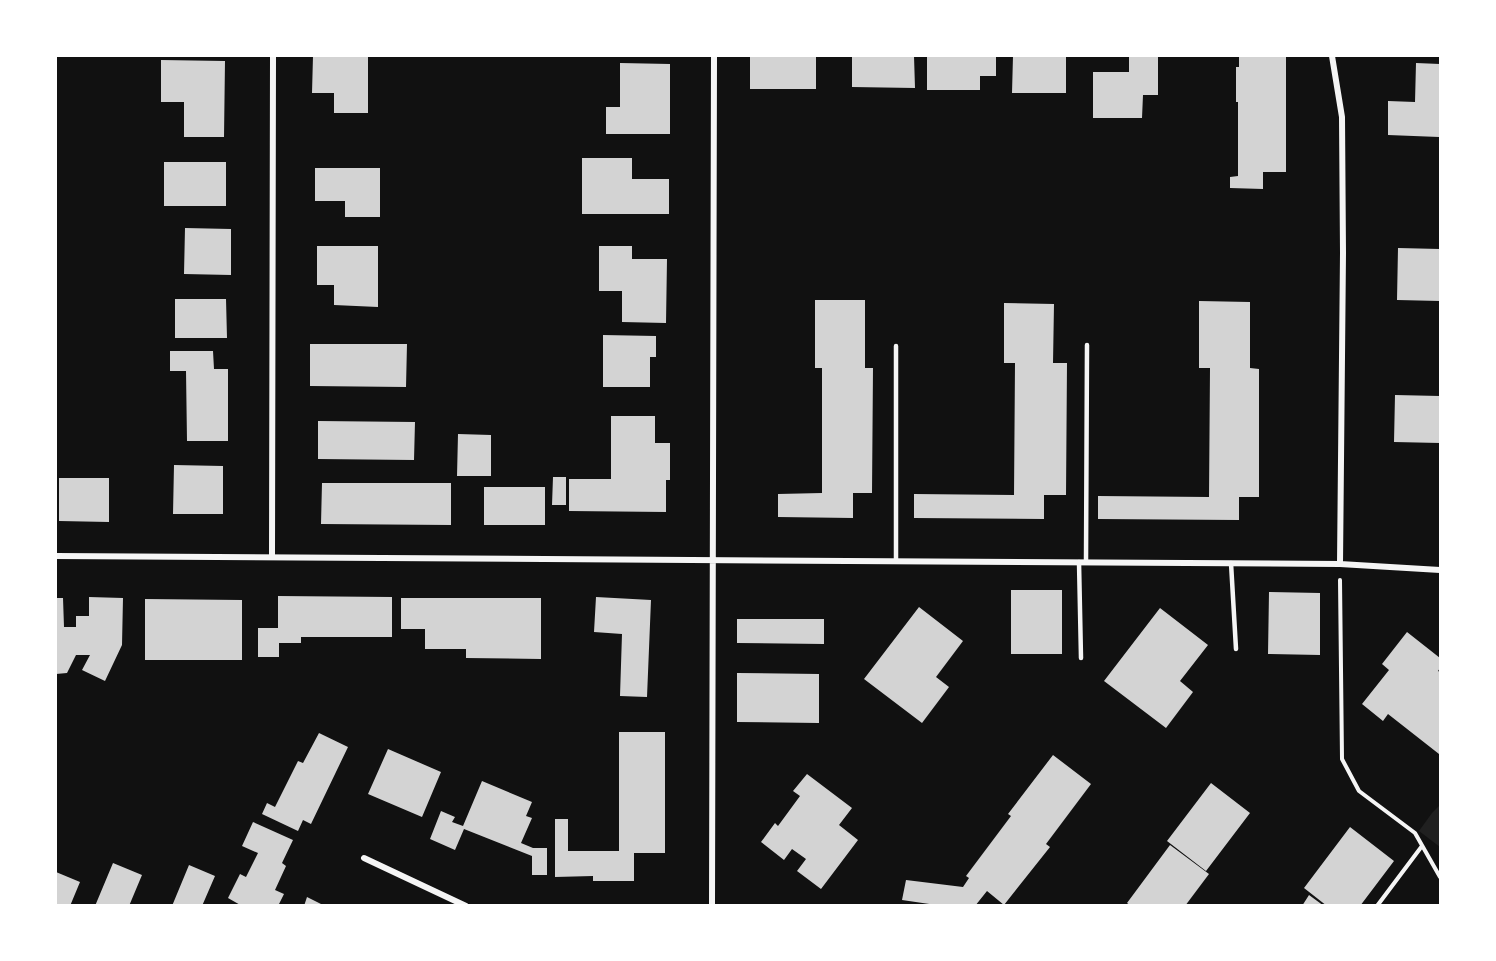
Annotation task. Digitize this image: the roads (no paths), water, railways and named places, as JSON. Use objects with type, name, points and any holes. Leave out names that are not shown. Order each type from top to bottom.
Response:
[{"type":"street","points":[[272,557],[273,56]]},
{"type":"street","points":[[712,906],[714,56]]},
{"type":"street","points":[[1332,56],[1342,117],[1340,564]]},
{"type":"street","points":[[56,556],[1340,564],[1440,570]]},
{"type":"street","points":[[364,858],[466,906]]},
{"type":"lane","points":[[1081,658],[1087,345]]},
{"type":"lane","points":[[896,346],[896,561]]},
{"type":"lane","points":[[1231,563],[1236,649]]}]
